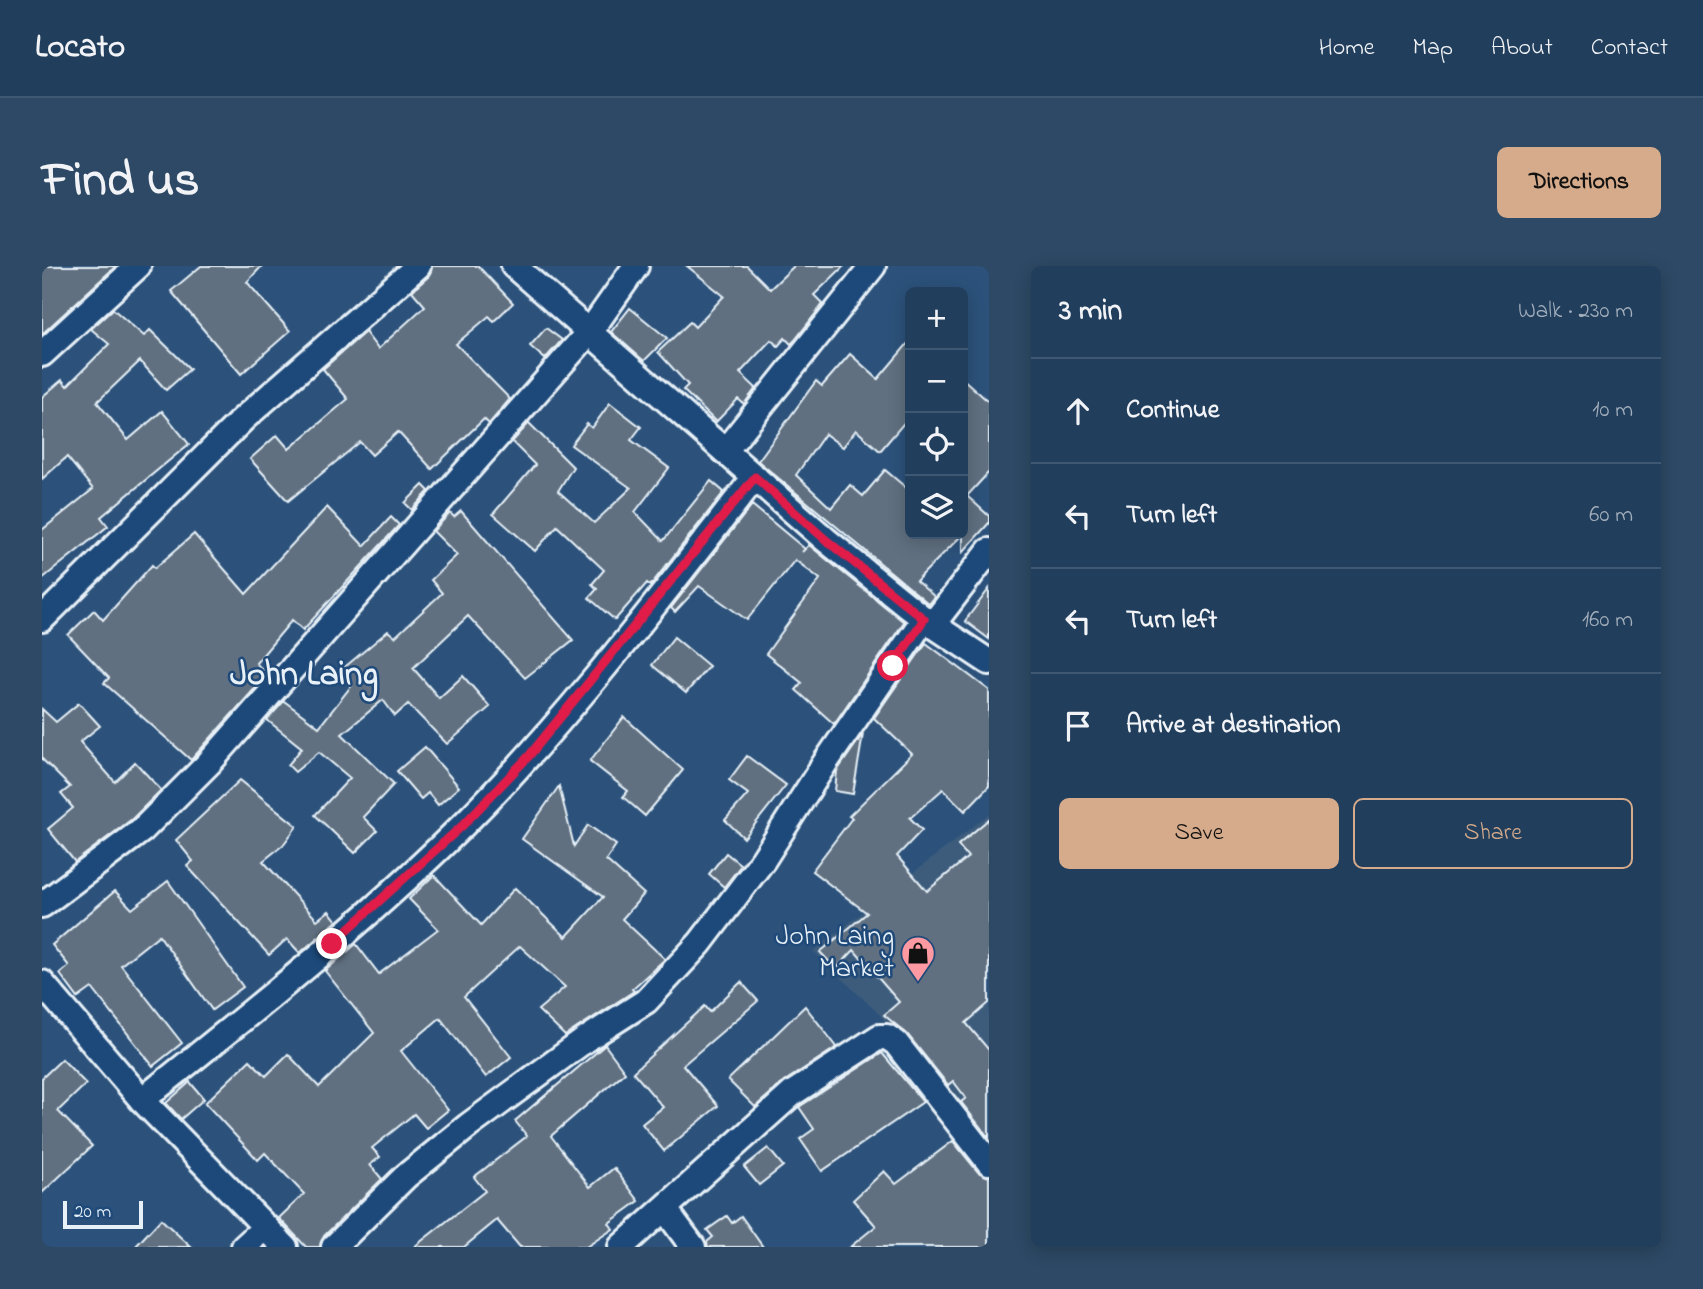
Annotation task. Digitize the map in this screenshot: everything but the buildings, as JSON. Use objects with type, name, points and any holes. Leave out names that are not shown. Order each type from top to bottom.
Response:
[{"type":"street","points":[[42,354],[138,266]]},
{"type":"street","points":[[42,619],[243,419],[418,266]]},
{"type":"street","points":[[514,266],[591,330],[826,540],[929,622],[989,662]]},
{"type":"street","points":[[42,905],[142,830],[209,763],[591,330],[636,266]]},
{"type":"street","points":[[725,451],[873,266]]},
{"type":"street","points":[[142,1100],[280,990],[463,825],[529,756],[755,477]]},
{"type":"street","points":[[334,1247],[406,1176],[468,1126],[585,1040],[646,1001],[701,943],[763,860],[825,763],[929,622],[989,551]]},
{"type":"street","points":[[42,983],[142,1100],[285,1247]]},
{"type":"street","points":[[621,1247],[801,1087],[879,1037],[887,1037],[896,1043],[960,1121],[989,1162]]},
{"type":"street","points":[[665,1209],[693,1247]]},
{"type":"street","points":[[244,1247],[266,1227]]},
{"type":"shaded area","name":"John Laing Market","points":[[989,814],[989,1155],[880,1015],[813,951]]},
{"type":"place","name":"John Laing Market","points":[[918,983]]},
{"type":"district","name":"John Laing","points":[[304,675]]},
{"type":"route","points":[[332,944],[463,825],[529,756],[755,477],[826,540],[924,619],[893,666]]}]
